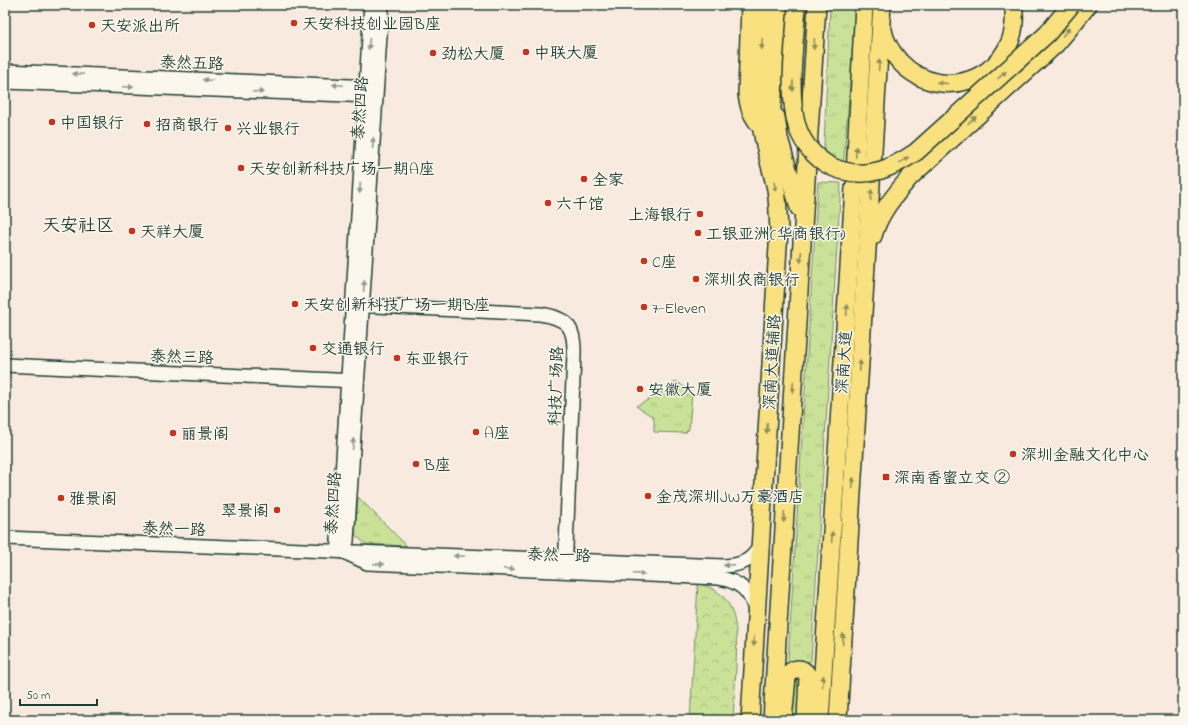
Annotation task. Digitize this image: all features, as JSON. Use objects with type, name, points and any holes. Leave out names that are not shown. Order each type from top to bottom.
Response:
[{"type":"highway","points":[[750,10],[748,94],[753,115],[761,125]]},
{"type":"main road","name":"深南大道辅路","points":[[750,720],[778,229],[776,189],[761,125],[759,105],[764,5]]},
{"type":"main road","points":[[770,166],[770,140],[780,5]]},
{"type":"main road","points":[[797,5],[793,88],[793,103],[797,127],[803,140],[813,153],[824,163],[837,169],[863,174],[888,168],[901,162],[916,152],[1047,34],[1080,7]]},
{"type":"main road","points":[[772,720],[817,5]]},
{"type":"main road","name":"深南大道","points":[[820,720],[854,188],[856,182],[855,174],[864,5]]},
{"type":"main road","points":[[882,11],[884,34],[888,45],[895,56],[910,70],[927,79],[939,83],[951,84],[975,79],[998,63],[1006,52],[1011,38],[1014,22],[1013,5]]},
{"type":"main road","points":[[866,270],[875,227],[895,194],[910,177],[1056,44],[1080,7]]},
{"type":"main road","points":[[838,720],[882,11]]},
{"type":"main road","points":[[774,83],[774,102],[779,138],[799,205],[802,239]]},
{"type":"main road","points":[[826,634],[851,520]]},
{"type":"main road","points":[[783,720],[787,677],[793,670],[799,669],[804,671],[808,676],[806,720]]},
{"type":"street","name":"泰然四路","points":[[371,5],[371,91]]},
{"type":"street","name":"泰然四路","points":[[343,552],[347,541],[352,384],[371,91],[382,5]]},
{"type":"street","name":"泰然五路","points":[[5,71],[371,91]]},
{"type":"street","name":"泰然五路","points":[[5,82],[371,91]]},
{"type":"street","name":"科技广场路","points":[[357,309],[546,322],[556,325],[562,331],[566,340],[567,353],[561,565]]},
{"type":"street","name":"泰然三路","points":[[5,366],[352,384]]},
{"type":"street","name":"泰然三路","points":[[5,374],[352,384]]},
{"type":"street","name":"泰然一路","points":[[5,538],[343,552],[367,563],[731,566],[743,563],[750,559],[756,554],[760,546]]},
{"type":"street","name":"泰然一路","points":[[561,565],[711,576],[727,579],[745,590],[752,600],[756,615]]},
{"type":"green space","points":[[830,5],[855,5],[843,169],[823,167]]},
{"type":"green space","points":[[818,182],[841,183],[811,661],[793,662],[788,660]]},
{"type":"green space","points":[[676,381],[692,393],[689,429],[685,433],[654,432],[653,417],[636,406],[658,395]]},
{"type":"green space","points":[[358,497],[407,546],[366,544],[355,535]]},
{"type":"green space","points":[[698,584],[712,589],[722,596],[729,605],[734,616],[737,642],[733,720],[690,720]]},
{"type":"green space","points":[[800,679],[803,720],[791,720],[794,685],[795,680]]},
{"type":"place","name":"天安科技创业园B座","points":[[294,23]]},
{"type":"place","name":"天安派出所","points":[[92,25]]},
{"type":"place","name":"中联大厦","points":[[526,52]]},
{"type":"place","name":"劲松大厦","points":[[433,53]]},
{"type":"place","name":"中国银行","points":[[52,122]]},
{"type":"place","name":"招商银行","points":[[147,124]]},
{"type":"place","name":"兴业银行","points":[[228,128]]},
{"type":"place","name":"天安创新科技广场一期A座","points":[[241,168]]},
{"type":"place","name":"全家","points":[[584,179]]},
{"type":"place","name":"六千馆","points":[[548,203]]},
{"type":"place","name":"上海银行","points":[[700,214]]},
{"type":"place","name":"天祥大厦","points":[[132,231]]},
{"type":"place","name":"工银亚洲(华商银行)","points":[[698,233]]},
{"type":"place","name":"C座","points":[[644,261]]},
{"type":"place","name":"深圳农商银行","points":[[696,279]]},
{"type":"place","name":"天安创新科技广场一期B座","points":[[295,304]]},
{"type":"place","name":"7-Eleven","points":[[644,307]]},
{"type":"place","name":"交通银行","points":[[313,348]]},
{"type":"place","name":"东亚银行","points":[[397,358]]},
{"type":"place","name":"安徽大厦","points":[[640,389]]},
{"type":"place","name":"A座","points":[[476,432]]},
{"type":"place","name":"丽景阁","points":[[173,433]]},
{"type":"place","name":"深圳金融文化中心","points":[[1013,454]]},
{"type":"place","name":"B座","points":[[416,464]]},
{"type":"place","name":"深南香蜜立交 ②","points":[[886,477]]},
{"type":"place","name":"金茂深圳JW万豪酒店","points":[[648,496]]},
{"type":"place","name":"雅景阁","points":[[61,498]]},
{"type":"place","name":"翠景阁","points":[[277,510]]},
{"type":"district","name":"天安社区","points":[[78,225]]}]
